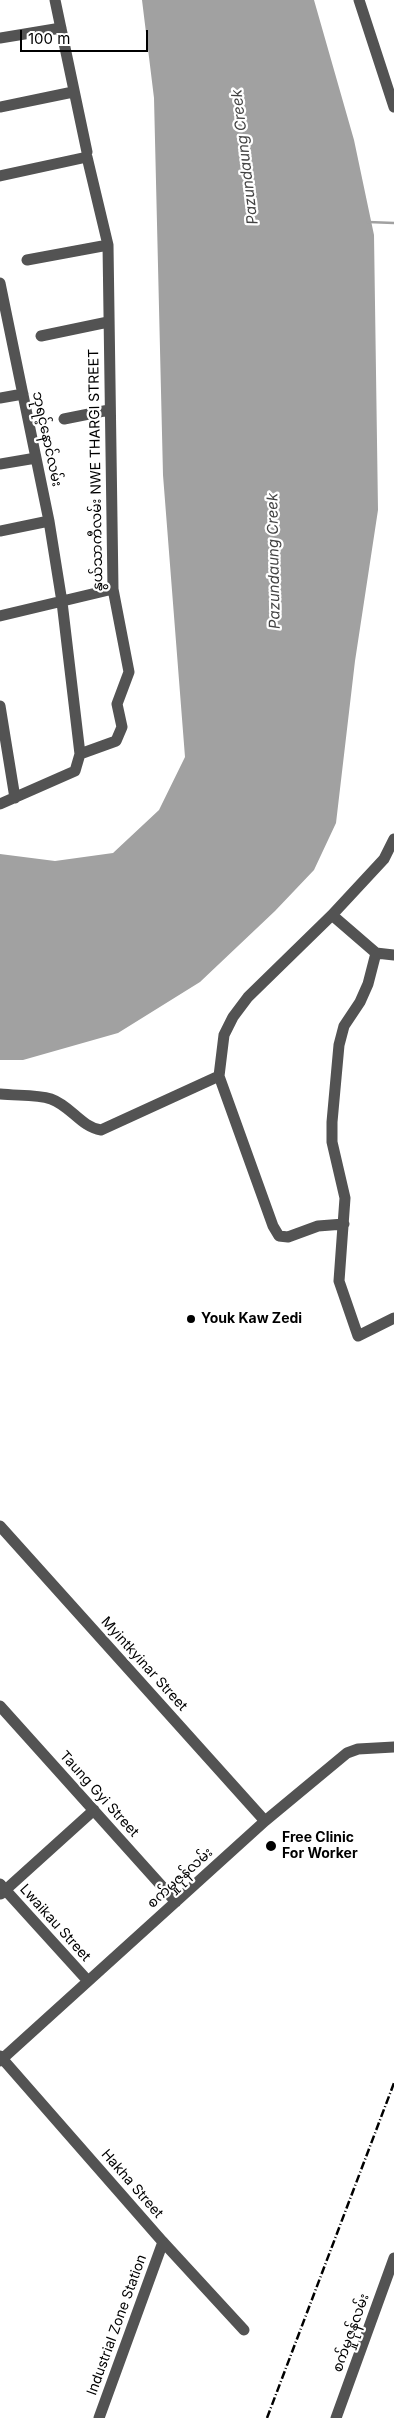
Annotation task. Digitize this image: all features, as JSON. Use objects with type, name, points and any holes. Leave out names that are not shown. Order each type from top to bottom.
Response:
[{"type":"street","name":"နွယ်သာကီလမ်း NWE THARGI STREET","points":[[55,0],[73,92],[108,244],[112,589],[129,672],[117,704],[122,727],[114,743],[80,754]]},
{"type":"street","points":[[359,0],[391,89],[394,107]]},
{"type":"street","points":[[0,38],[61,28]]},
{"type":"street","points":[[0,107],[73,92]]},
{"type":"street","points":[[0,176],[87,154]]},
{"type":"street","points":[[27,260],[108,244]]},
{"type":"street","name":"ဘုရင့်နောင်လမ်း","points":[[0,284],[49,521],[62,602],[80,754]]},
{"type":"street","points":[[41,336],[108,322]]},
{"type":"street","points":[[0,398],[23,394]]},
{"type":"street","points":[[64,419],[110,410]]},
{"type":"street","points":[[0,464],[36,458]]},
{"type":"street","points":[[0,531],[49,521]]},
{"type":"street","points":[[0,616],[112,589]]},
{"type":"street","points":[[0,706],[2,737],[15,798]]},
{"type":"street","points":[[0,804],[75,771],[80,754]]},
{"type":"street","points":[[344,1224],[318,1226],[288,1237],[280,1236],[273,1226],[219,1076],[224,1035],[233,1017],[248,998],[384,859],[394,839]]},
{"type":"street","points":[[332,914],[376,954],[394,955]]},
{"type":"street","points":[[376,954],[368,984],[360,1002],[344,1026],[339,1045],[332,1142],[345,1198],[339,1281],[358,1336],[394,1318]]},
{"type":"street","points":[[0,1094],[50,1099],[61,1104],[91,1128],[101,1130],[219,1076]]},
{"type":"street","name":"Myintkyinar Street","points":[[0,1526],[265,1821]]},
{"type":"street","name":"Taung Gyi Street","points":[[0,1706],[176,1902]]},
{"type":"street","name":"စက်မှုဇုန်လမ်း","points":[[1,2059],[265,1821],[347,1754],[358,1748],[394,1747]]},
{"type":"street","points":[[2,1890],[94,1810]]},
{"type":"street","name":"Lwaikau Street","points":[[2,1890],[88,1981]]},
{"type":"street","name":"Hakha Street","points":[[1,2059],[163,2242],[244,2330]]},
{"type":"street","name":"Industrial Zone Station","points":[[99,2418],[163,2242]]},
{"type":"street","name":"စက်မှုဇုန်လမ်း","points":[[336,2418],[394,2258]]},
{"type":"water","name":"Pazundaung Creek","points":[[142,0],[314,0],[354,140],[374,235],[378,510],[355,661],[336,823],[314,870],[275,911],[200,982],[118,1033],[23,1060],[0,1060],[0,854],[55,861],[113,853],[159,810],[185,757],[163,475],[154,98]]},
{"type":"waterway","points":[[368,222],[394,223]]},
{"type":"railway","points":[[267,2418],[394,2083]]},
{"type":"place","name":"Youk Kaw Zedi","points":[[191,1319]]},
{"type":"place","name":"Free Clinic For Worker","points":[[271,1846]]}]
